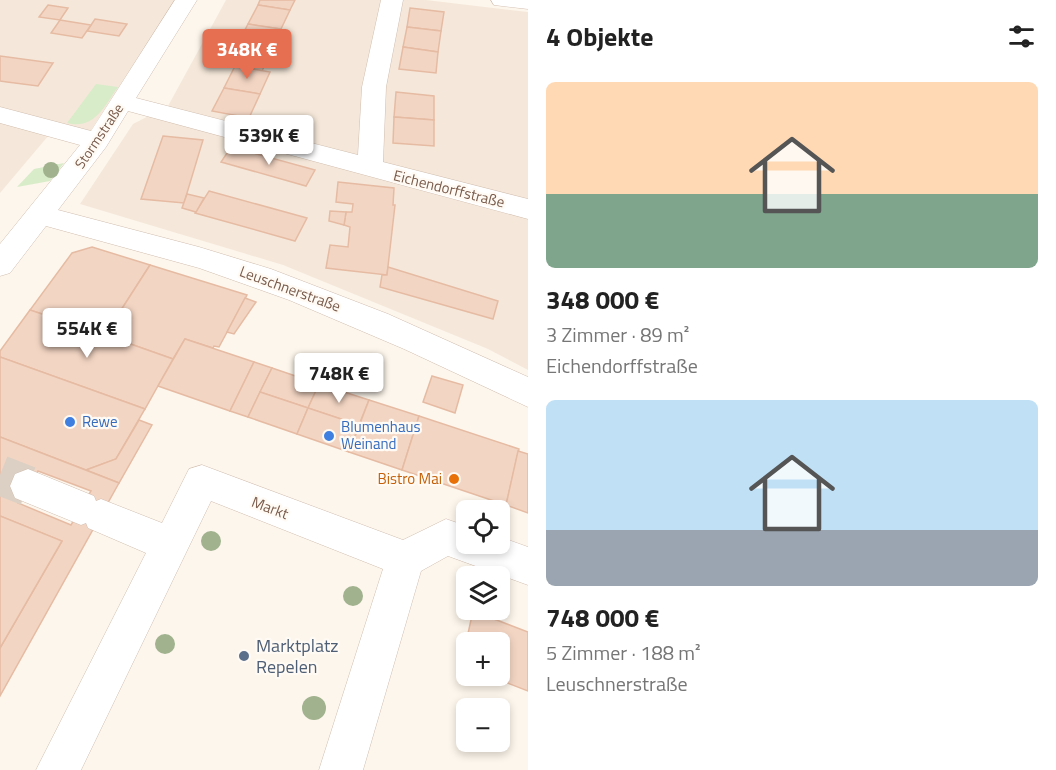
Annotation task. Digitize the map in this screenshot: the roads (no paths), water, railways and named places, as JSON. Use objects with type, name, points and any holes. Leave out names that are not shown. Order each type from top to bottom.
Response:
[{"type":"street","name":"Stormstraße","points":[[0,265],[97,141],[186,0]]},
{"type":"street","points":[[370,169],[374,87],[392,0]]},
{"type":"street","points":[[502,0],[528,3]]},
{"type":"street","name":"Eichendorffstraße","points":[[122,102],[528,209]]},
{"type":"street","points":[[0,115],[97,141]]},
{"type":"street","name":"Leuschnerstraße","points":[[40,215],[220,264],[293,290],[401,333],[528,393]]},
{"type":"street","name":"Markt","points":[[58,770],[202,482],[405,559]]},
{"type":"street","points":[[28,486],[170,545]]},
{"type":"street","points":[[341,770],[405,559],[446,537],[528,566]]},
{"type":"tunnel","points":[[0,475],[28,486]]},
{"type":"place","name":"Rewe","points":[[70,422]]},
{"type":"place","name":"Blumenhaus Weinand","points":[[329,436]]},
{"type":"place","name":"Bistro Mai","points":[[454,479]]},
{"type":"place","name":"Marktplatz Repelen","points":[[244,656]]}]
